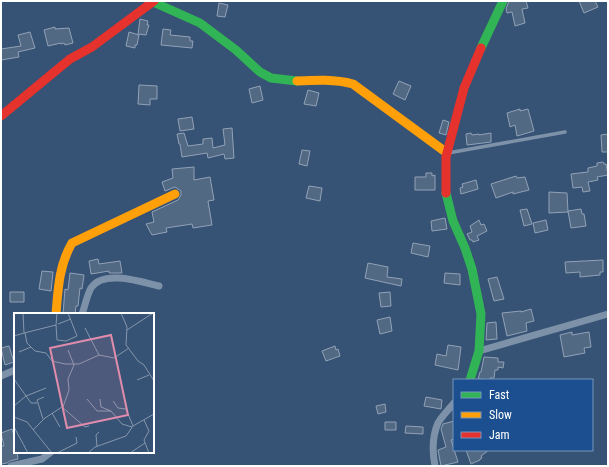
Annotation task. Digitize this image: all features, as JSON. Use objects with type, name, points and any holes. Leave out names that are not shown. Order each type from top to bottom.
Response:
[{"type":"street","points":[[1,116],[70,59],[92,47],[153,1],[200,23],[236,50],[260,72],[271,78],[292,81],[342,81],[352,84],[447,153]]},
{"type":"street","points":[[470,379],[479,351],[481,314],[472,269],[465,248],[453,221],[445,190],[447,153],[464,88],[486,35],[503,1]]},
{"type":"street","points":[[56,313],[60,273],[66,250],[72,243],[175,194]]},
{"type":"street","points":[[82,313],[91,288],[97,282],[119,277],[159,286]]},
{"type":"street","points":[[479,351],[608,314]]},
{"type":"street","points":[[1,376],[14,370]]},
{"type":"street","points":[[435,466],[432,450],[439,422],[453,404]]},
{"type":"street","points":[[11,466],[42,459],[50,453]]},
{"type":"lane","points":[[447,153],[565,132]]},
{"type":"building","points":[[509,1],[526,1],[528,8],[522,9],[525,23],[515,26],[512,12],[507,13],[506,9]]},
{"type":"building","points":[[579,1],[595,1],[598,7],[584,13]]},
{"type":"building","points":[[219,3],[228,5],[225,17],[217,16]]},
{"type":"building","points":[[140,19],[148,21],[147,25],[149,25],[146,35],[138,34]]},
{"type":"building","points":[[55,27],[55,29],[69,28],[73,43],[65,45],[64,43],[61,43],[48,46],[44,30]]},
{"type":"building","points":[[163,29],[171,30],[170,35],[190,37],[190,41],[193,41],[192,48],[161,45]]},
{"type":"building","points":[[30,32],[35,48],[18,52],[19,57],[1,60],[1,49],[21,46],[18,35]]},
{"type":"building","points":[[129,32],[139,35],[135,48],[126,46]]},
{"type":"building","points":[[399,81],[411,86],[405,100],[393,94]]},
{"type":"building","points":[[139,85],[157,86],[157,99],[150,99],[150,105],[138,104]]},
{"type":"building","points":[[260,86],[263,100],[252,103],[249,89]]},
{"type":"building","points":[[308,90],[319,93],[316,106],[304,104]]},
{"type":"building","points":[[520,109],[520,111],[528,109],[534,131],[517,136],[515,125],[510,127],[507,113]]},
{"type":"building","points":[[192,117],[194,129],[180,131],[178,119]]},
{"type":"building","points":[[443,120],[449,122],[446,135],[439,133]]},
{"type":"building","points":[[232,128],[234,158],[225,159],[224,154],[208,158],[207,153],[182,157],[177,134],[184,133],[188,146],[203,144],[203,139],[212,138],[213,148],[225,145],[223,129]]},
{"type":"building","points":[[471,133],[472,135],[479,135],[491,133],[491,142],[467,145],[466,134]]},
{"type":"building","points":[[608,134],[608,152],[602,152],[601,135]]},
{"type":"building","points":[[302,150],[310,151],[307,166],[299,164]]},
{"type":"building","points":[[603,162],[606,164],[608,175],[597,177],[598,180],[588,182],[590,191],[583,192],[582,187],[573,188],[571,174],[588,172],[588,168],[597,166],[597,163]]},
{"type":"building","points":[[194,167],[194,180],[210,177],[214,200],[208,201],[212,225],[193,228],[192,224],[166,228],[167,232],[152,235],[146,224],[154,222],[152,212],[178,200],[181,195],[181,191],[175,187],[165,191],[162,182],[173,178],[172,169]]},
{"type":"building","points":[[426,173],[432,173],[432,176],[435,175],[435,190],[415,190],[415,177],[426,177]]},
{"type":"building","points":[[516,176],[517,178],[525,177],[529,190],[513,194],[513,192],[496,198],[491,184]]},
{"type":"building","points":[[476,180],[478,189],[461,194],[460,188],[463,187],[462,184]]},
{"type":"building","points":[[309,186],[322,188],[320,201],[306,198]]},
{"type":"building","points":[[549,192],[567,193],[568,212],[549,213]]},
{"type":"building","points":[[527,209],[532,224],[524,226],[520,210]]},
{"type":"building","points":[[581,209],[582,214],[584,214],[586,226],[571,228],[568,211]]},
{"type":"building","points":[[445,218],[447,229],[432,231],[431,221]]},
{"type":"building","points":[[479,220],[481,225],[484,224],[487,231],[477,236],[479,240],[473,242],[467,234],[472,232],[470,226]]},
{"type":"building","points":[[546,220],[548,230],[535,233],[533,223]]},
{"type":"building","points":[[413,243],[430,246],[428,257],[411,253]]},
{"type":"building","points":[[98,259],[99,264],[120,261],[122,273],[109,273],[109,271],[91,274],[89,261]]},
{"type":"building","points":[[603,260],[603,272],[600,272],[600,275],[580,277],[580,272],[566,273],[565,262]]},
{"type":"building","points":[[368,263],[388,267],[387,277],[402,279],[401,286],[365,278]]},
{"type":"building","points":[[42,271],[53,272],[51,291],[39,289]]},
{"type":"building","points":[[70,273],[84,275],[82,289],[80,288],[78,306],[76,306],[75,313],[63,313],[65,289],[68,290]]},
{"type":"building","points":[[445,273],[460,274],[460,285],[444,283]]},
{"type":"building","points":[[497,277],[504,299],[494,301],[488,279]]},
{"type":"building","points":[[10,292],[24,292],[24,302],[10,302]]},
{"type":"building","points":[[390,292],[391,306],[381,307],[379,293]]},
{"type":"building","points":[[531,309],[534,321],[526,323],[527,331],[507,336],[502,313],[521,312]]},
{"type":"building","points":[[390,317],[392,331],[380,334],[377,320]]},
{"type":"building","points":[[496,322],[497,339],[486,340],[487,323]]},
{"type":"building","points":[[572,332],[572,335],[589,332],[591,347],[584,348],[585,353],[564,357],[560,335]]},
{"type":"building","points":[[448,345],[461,347],[458,370],[435,365],[437,354],[446,356]]},
{"type":"building","points":[[9,346],[14,362],[5,365],[1,348]]},
{"type":"building","points":[[335,346],[336,350],[338,349],[340,356],[326,361],[322,351]]},
{"type":"building","points":[[484,357],[498,358],[498,362],[504,362],[503,368],[498,367],[498,370],[495,370],[494,378],[478,379]]},
{"type":"building","points":[[426,397],[442,400],[441,409],[424,406]]},
{"type":"building","points":[[385,404],[386,412],[378,414],[376,406]]},
{"type":"building","points":[[453,421],[453,439],[451,440],[453,451],[454,451],[458,462],[441,466],[438,450],[446,447],[441,429],[443,424]]},
{"type":"building","points":[[385,422],[396,422],[396,430],[385,430]]},
{"type":"building","points":[[406,426],[423,427],[423,434],[405,433]]},
{"type":"building","points":[[12,429],[14,436],[14,453],[17,453],[18,459],[1,464],[1,446],[4,446],[1,433]]},
{"type":"building","points":[[466,451],[488,451],[481,456],[482,458],[480,460],[471,464]]},
{"type":"traffic: fast","points":[[481,48],[503,1]]},
{"type":"traffic: fast","points":[[153,2],[200,23],[236,50],[260,72],[271,78],[297,81]]},
{"type":"traffic: fast","points":[[446,193],[453,221],[465,248],[472,269],[481,314],[479,351],[470,379]]},
{"type":"traffic: slow","points":[[297,81],[318,80],[353,84],[447,153]]},
{"type":"traffic: slow","points":[[56,313],[64,260],[72,243],[175,194]]},
{"type":"traffic: jam","points":[[1,116],[70,59],[92,47],[154,1]]},
{"type":"traffic: jam","points":[[446,193],[446,157],[464,88],[481,48]]}]
